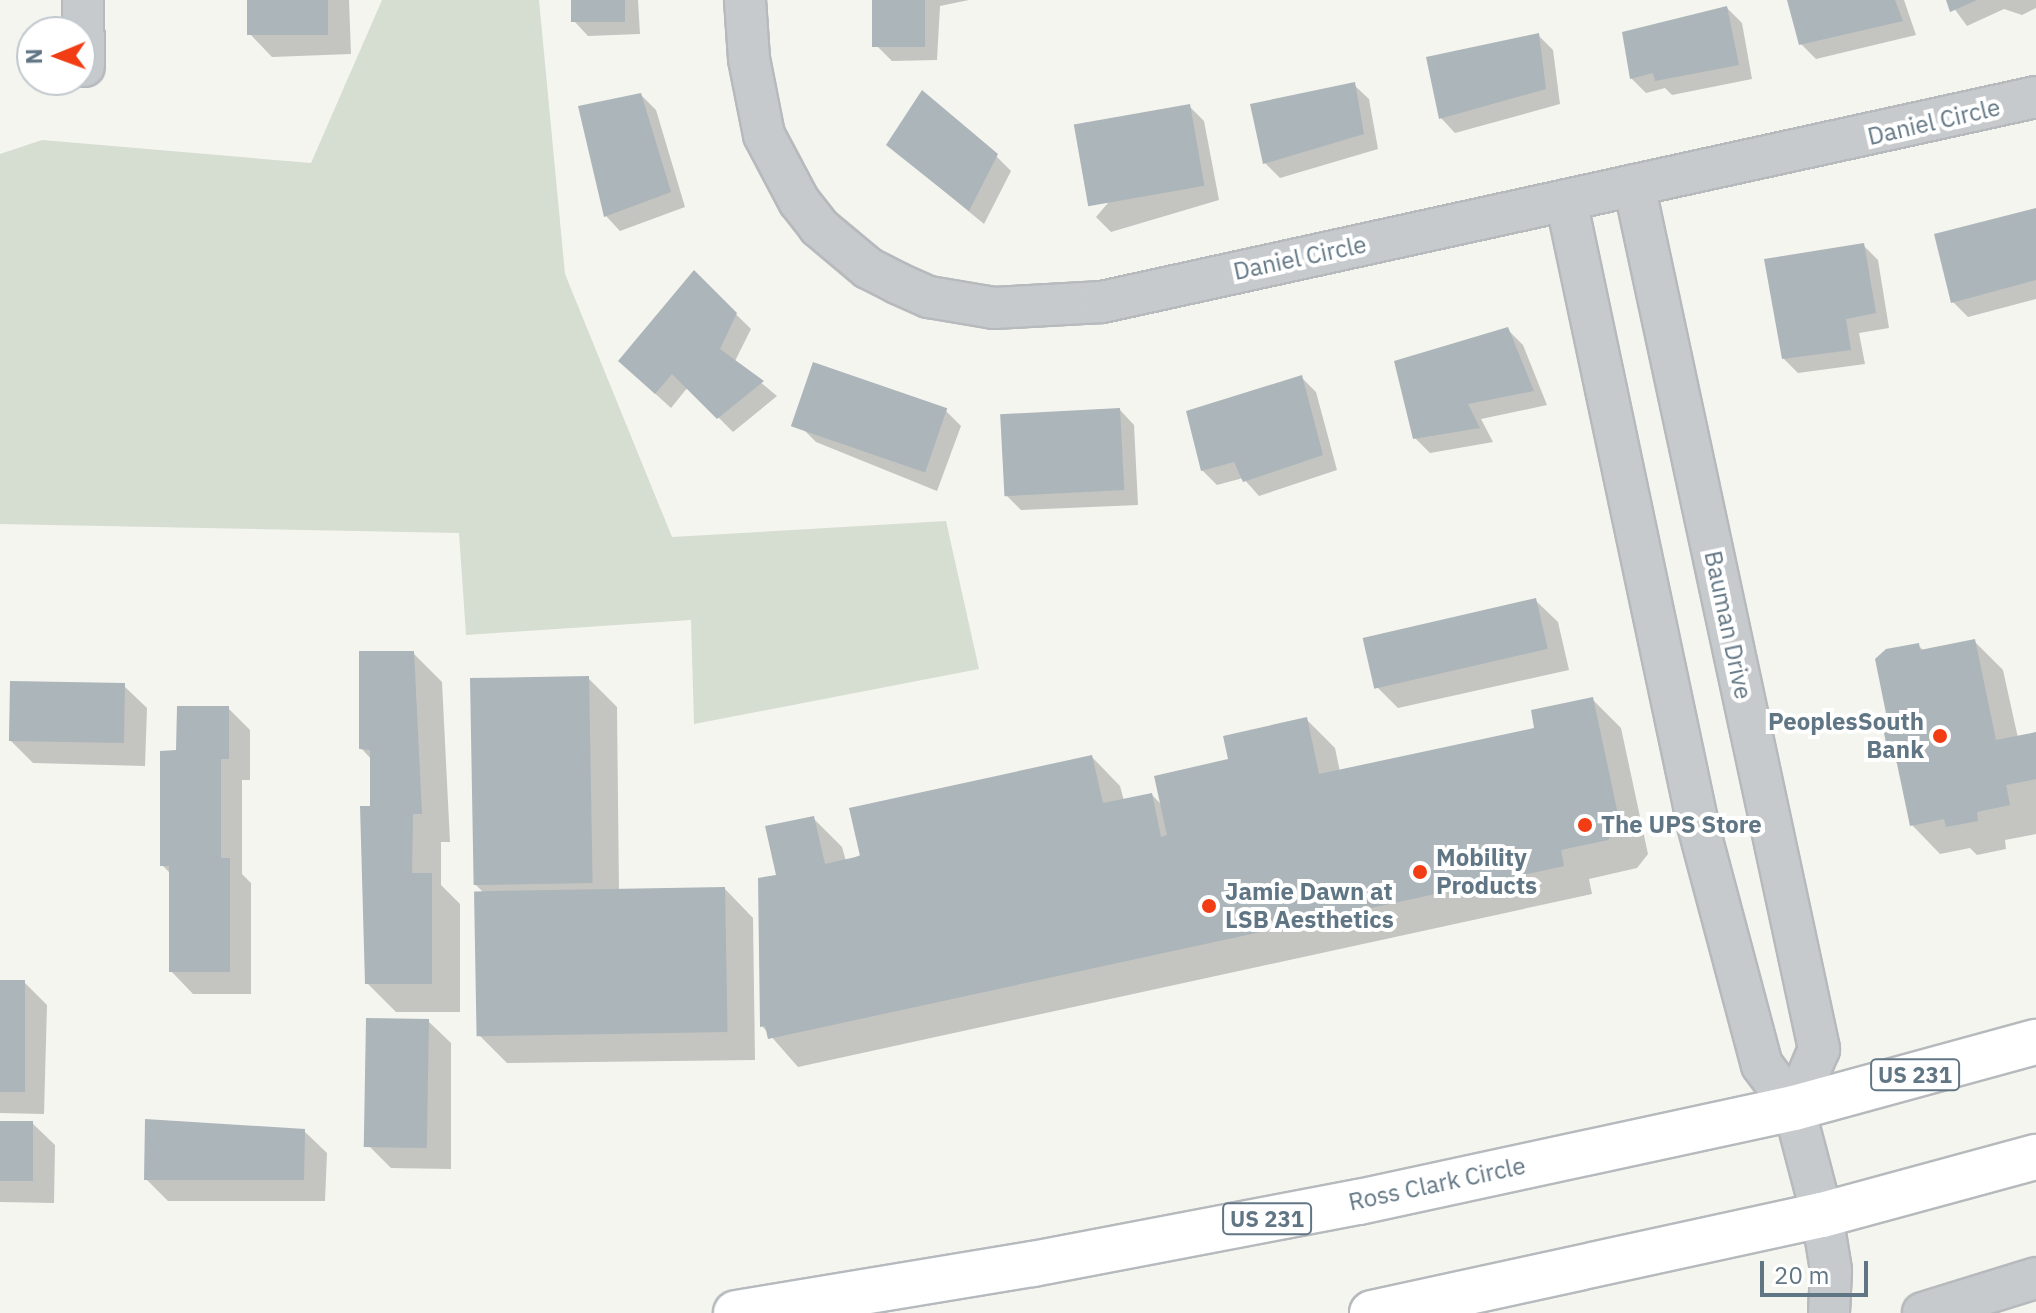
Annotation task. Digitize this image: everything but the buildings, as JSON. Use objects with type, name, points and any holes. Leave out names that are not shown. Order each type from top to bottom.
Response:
[{"type":"highway","name":"Ross Clark Circle","points":[[736,1313],[1033,1264],[1359,1202],[1794,1108],[2036,1042]]},
{"type":"highway","points":[[1372,1313],[1822,1215],[2036,1157]]},
{"type":"street","name":"Daniel Circle","points":[[745,0],[761,121],[799,201],[819,227],[868,268],[929,297],[1029,310],[1102,302],[2036,97]]},
{"type":"street","name":"Bauman Drive","points":[[1634,185],[1819,1049],[1794,1108]]},
{"type":"street","points":[[1566,200],[1698,825],[1762,1065],[1794,1108],[1822,1215],[1831,1270],[1829,1313]]},
{"type":"street","points":[[1923,1313],[2036,1278]]},
{"type":"shaded area","points":[[382,0],[539,0],[565,274],[672,537],[946,521],[979,669],[694,724],[691,620],[466,635],[459,533],[0,524],[0,154],[42,140],[311,163]]},
{"type":"place","name":"PeoplesSouth Bank","points":[[1940,736]]},
{"type":"place","name":"The UPS Store","points":[[1585,825]]},
{"type":"place","name":"Mobility Products","points":[[1420,872]]},
{"type":"place","name":"Jamie Dawn at LSB Aesthetics","points":[[1209,906]]}]
